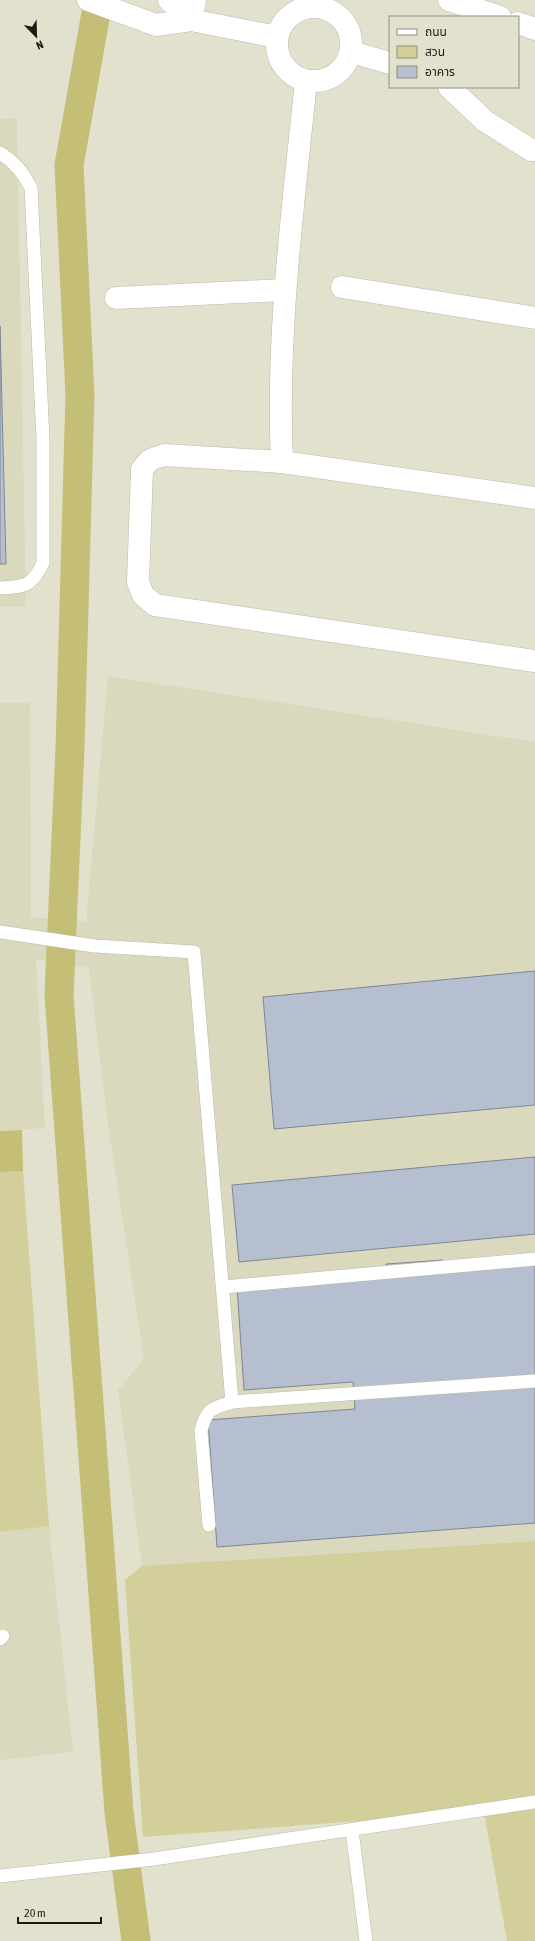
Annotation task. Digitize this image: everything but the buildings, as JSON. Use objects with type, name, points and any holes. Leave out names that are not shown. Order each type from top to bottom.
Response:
[{"type":"street","points":[[88,0],[156,25],[193,10]]},
{"type":"street","points":[[169,0],[193,10],[278,37]]},
{"type":"street","points":[[449,0],[488,15]]},
{"type":"street","points":[[315,7],[328,9],[339,16],[347,26],[351,39],[351,52],[347,63],[339,72],[330,78],[318,81],[306,81],[296,77],[286,69],[280,60],[277,49],[278,37],[283,25],[291,15],[302,9],[315,7]]},
{"type":"street","points":[[519,23],[535,29]]},
{"type":"street","points":[[351,52],[389,63]]},
{"type":"street","points":[[282,462],[280,425],[284,290],[306,81]]},
{"type":"street","points":[[450,88],[485,121],[535,150]]},
{"type":"street","points":[[342,287],[535,318]]},
{"type":"street","points":[[116,298],[284,290]]},
{"type":"street","points":[[535,498],[282,462],[164,455],[150,460],[142,469],[138,582],[143,596],[155,605],[535,661]]},
{"type":"lane","points":[[0,153],[11,160],[24,174],[31,188],[43,446],[43,563],[36,577],[28,585],[0,588]]},
{"type":"lane","points":[[4,932],[95,946],[194,952],[232,1402]]},
{"type":"lane","points":[[223,1287],[535,1259]]},
{"type":"lane","points":[[209,1525],[201,1431],[204,1417],[212,1408],[232,1402],[535,1381]]},
{"type":"lane","points":[[0,1876],[154,1859],[535,1802]]},
{"type":"lane","points":[[352,1830],[366,1941]]},
{"type":"shaded area","points":[[17,118],[26,606],[0,607],[0,119]]},
{"type":"shaded area","points":[[108,676],[535,742],[535,1541],[142,1566],[118,1390],[144,1359],[109,1131],[89,968],[36,959],[45,1128],[0,1131],[0,703],[30,703],[31,917],[86,922]]},
{"type":"shaded area","points":[[22,1130],[23,1171],[0,1172],[0,1131]]},
{"type":"shaded area","points":[[49,1526],[73,1752],[0,1760],[0,1532]]},
{"type":"green space","points":[[23,1171],[49,1526],[0,1532],[0,1172]]},
{"type":"green space","points":[[535,1541],[535,1941],[507,1941],[484,1812],[143,1837],[125,1580],[142,1566]]},
{"type":"waterway","points":[[100,0],[96,13],[69,165],[80,395],[70,748],[59,995],[119,1812],[136,1941]]}]
